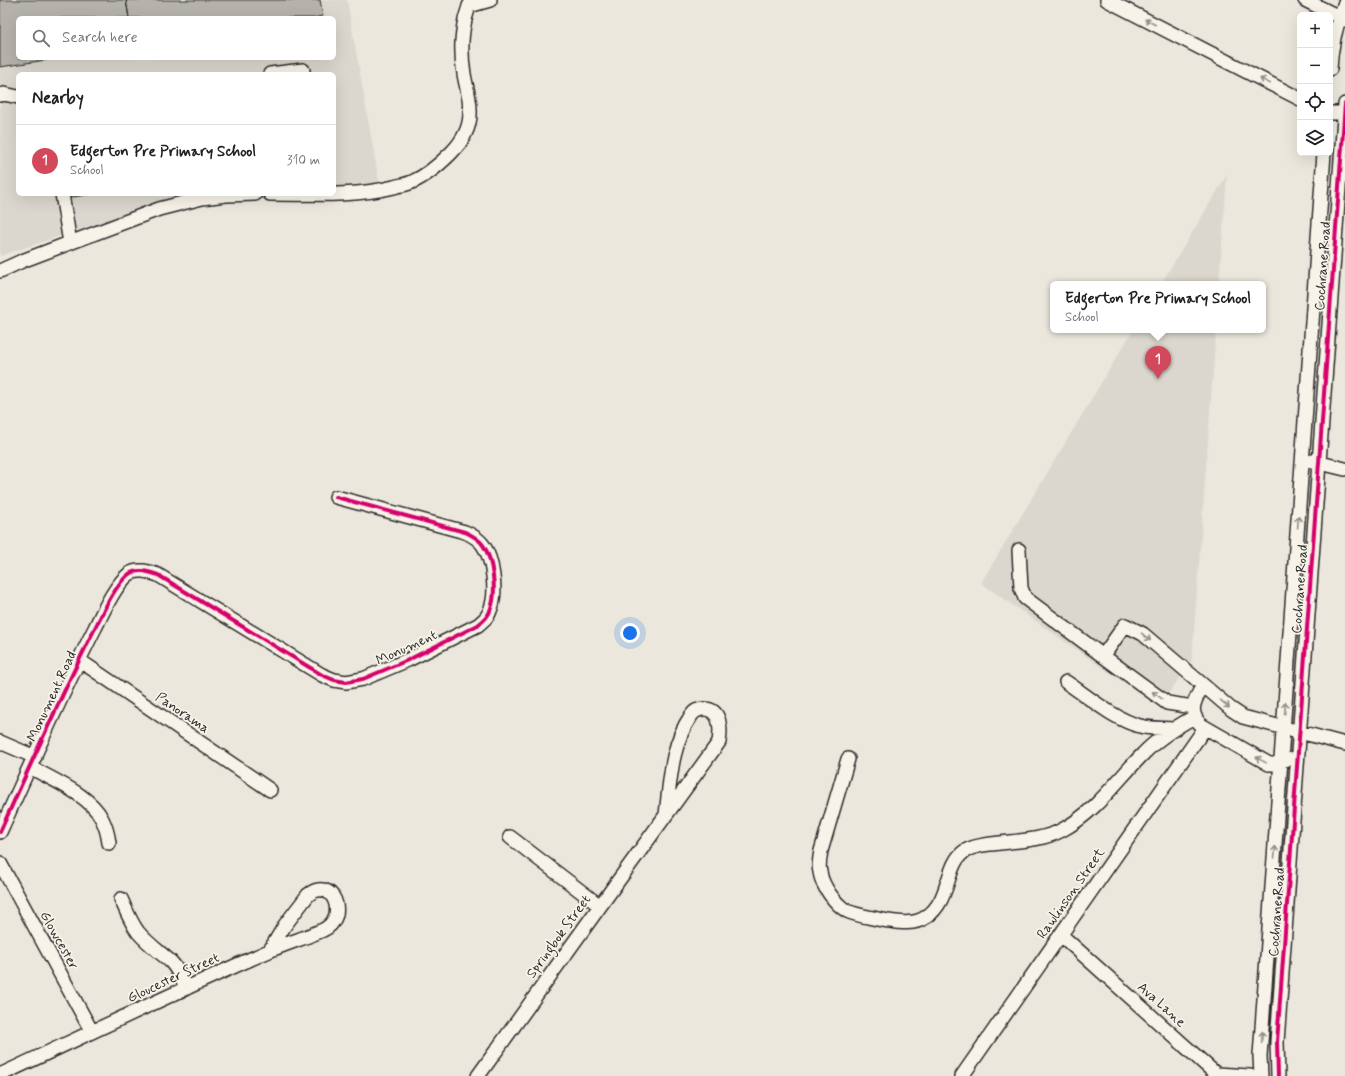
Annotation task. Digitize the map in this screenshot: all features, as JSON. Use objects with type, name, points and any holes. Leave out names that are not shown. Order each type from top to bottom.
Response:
[{"type":"street","points":[[336,195],[348,195],[387,189],[411,182],[445,159],[458,146],[468,130],[470,112],[469,96],[462,58],[464,24],[468,2],[490,0]]},
{"type":"street","points":[[1107,0],[1297,97]]},
{"type":"street","points":[[1305,0],[1342,19]]},
{"type":"street","points":[[1333,48],[1342,19],[1345,3]]},
{"type":"street","points":[[286,72],[303,70]]},
{"type":"street","points":[[0,95],[4,94],[16,97]]},
{"type":"street","points":[[1333,112],[1345,109]]},
{"type":"street","name":"Cochrane Road","points":[[1278,1076],[1277,1042],[1345,109]]},
{"type":"street","name":"Cochrane Road","points":[[1261,1076],[1260,1056],[1324,156]]},
{"type":"street","points":[[62,196],[70,243]]},
{"type":"street","points":[[0,271],[22,261],[159,209],[202,198],[218,196]]},
{"type":"street","points":[[1302,459],[1345,469]]},
{"type":"street","name":"Monument","points":[[129,574],[137,571],[158,575],[322,675],[334,680],[346,682],[363,679],[408,660],[478,625],[486,618],[491,608],[494,596],[492,572],[483,545],[476,538],[465,532],[336,497]]},
{"type":"street","points":[[1019,550],[1021,588],[1025,598],[1103,656],[1167,703],[1194,712],[1205,728],[1269,764],[1274,764],[1298,756]]},
{"type":"street","name":"Monument Road","points":[[0,832],[79,660],[109,601],[118,586],[129,574]]},
{"type":"street","points":[[1103,656],[1125,625],[1143,634],[1231,709],[1243,717],[1345,744]]},
{"type":"street","name":"Panorama","points":[[79,660],[270,790]]},
{"type":"street","points":[[1066,682],[1126,722],[1141,727],[1174,729]]},
{"type":"street","points":[[848,759],[821,851],[819,867],[822,878],[833,897],[846,910],[857,914],[899,923],[912,922],[926,917],[938,906],[945,892],[952,870],[959,856],[964,851],[980,846],[1027,840],[1061,831],[1088,813],[1144,752],[1194,712],[1196,698],[1203,685]]},
{"type":"street","name":"Springbok Street","points":[[478,1076],[719,742],[721,729],[715,712],[698,709],[692,715],[681,734],[673,763],[666,815]]},
{"type":"street","name":"Rawlinson Street","points":[[962,1076],[1205,728]]},
{"type":"street","points":[[0,742],[77,793],[96,810],[102,818],[109,843]]},
{"type":"street","points":[[510,837],[600,906]]},
{"type":"street","name":"Glowcester","points":[[0,863],[92,1032]]},
{"type":"street","name":"Gloucester Street","points":[[0,1075],[270,950],[323,930],[331,925],[337,912],[336,903],[332,895],[326,890],[313,891],[308,895],[285,925],[270,950]]},
{"type":"street","points":[[121,899],[138,933],[157,952],[171,962],[187,988]]},
{"type":"street","name":"Ava Lane","points":[[1061,935],[1216,1075],[1250,1076]]},
{"type":"shaded area","points":[[0,0],[347,0],[380,187],[336,188],[336,72],[16,72],[16,196],[181,196],[0,256]]},
{"type":"shaded area","points":[[1227,175],[1219,281],[1163,281]]},
{"type":"shaded area","points":[[1131,333],[1216,333],[1192,660],[1159,707],[981,583]]},
{"type":"building","points":[[0,0],[126,0],[129,16],[16,16],[16,60],[46,60],[0,67]]},
{"type":"building","points":[[126,0],[320,0],[323,16],[129,16]]},
{"type":"building","points":[[67,196],[80,196],[67,198]]},
{"type":"cycle path","points":[[1278,1076],[1277,1042],[1345,104]]},
{"type":"cycle path","points":[[0,832],[82,653],[110,599],[119,585],[132,572],[144,571],[158,575],[322,675],[334,680],[346,682],[363,679],[408,660],[478,625],[486,618],[490,611],[494,593],[492,567],[483,545],[477,539],[465,532],[336,497]]},
{"type":"place","name":"Edgerton Pre Primary School","points":[[1158,379]]}]
